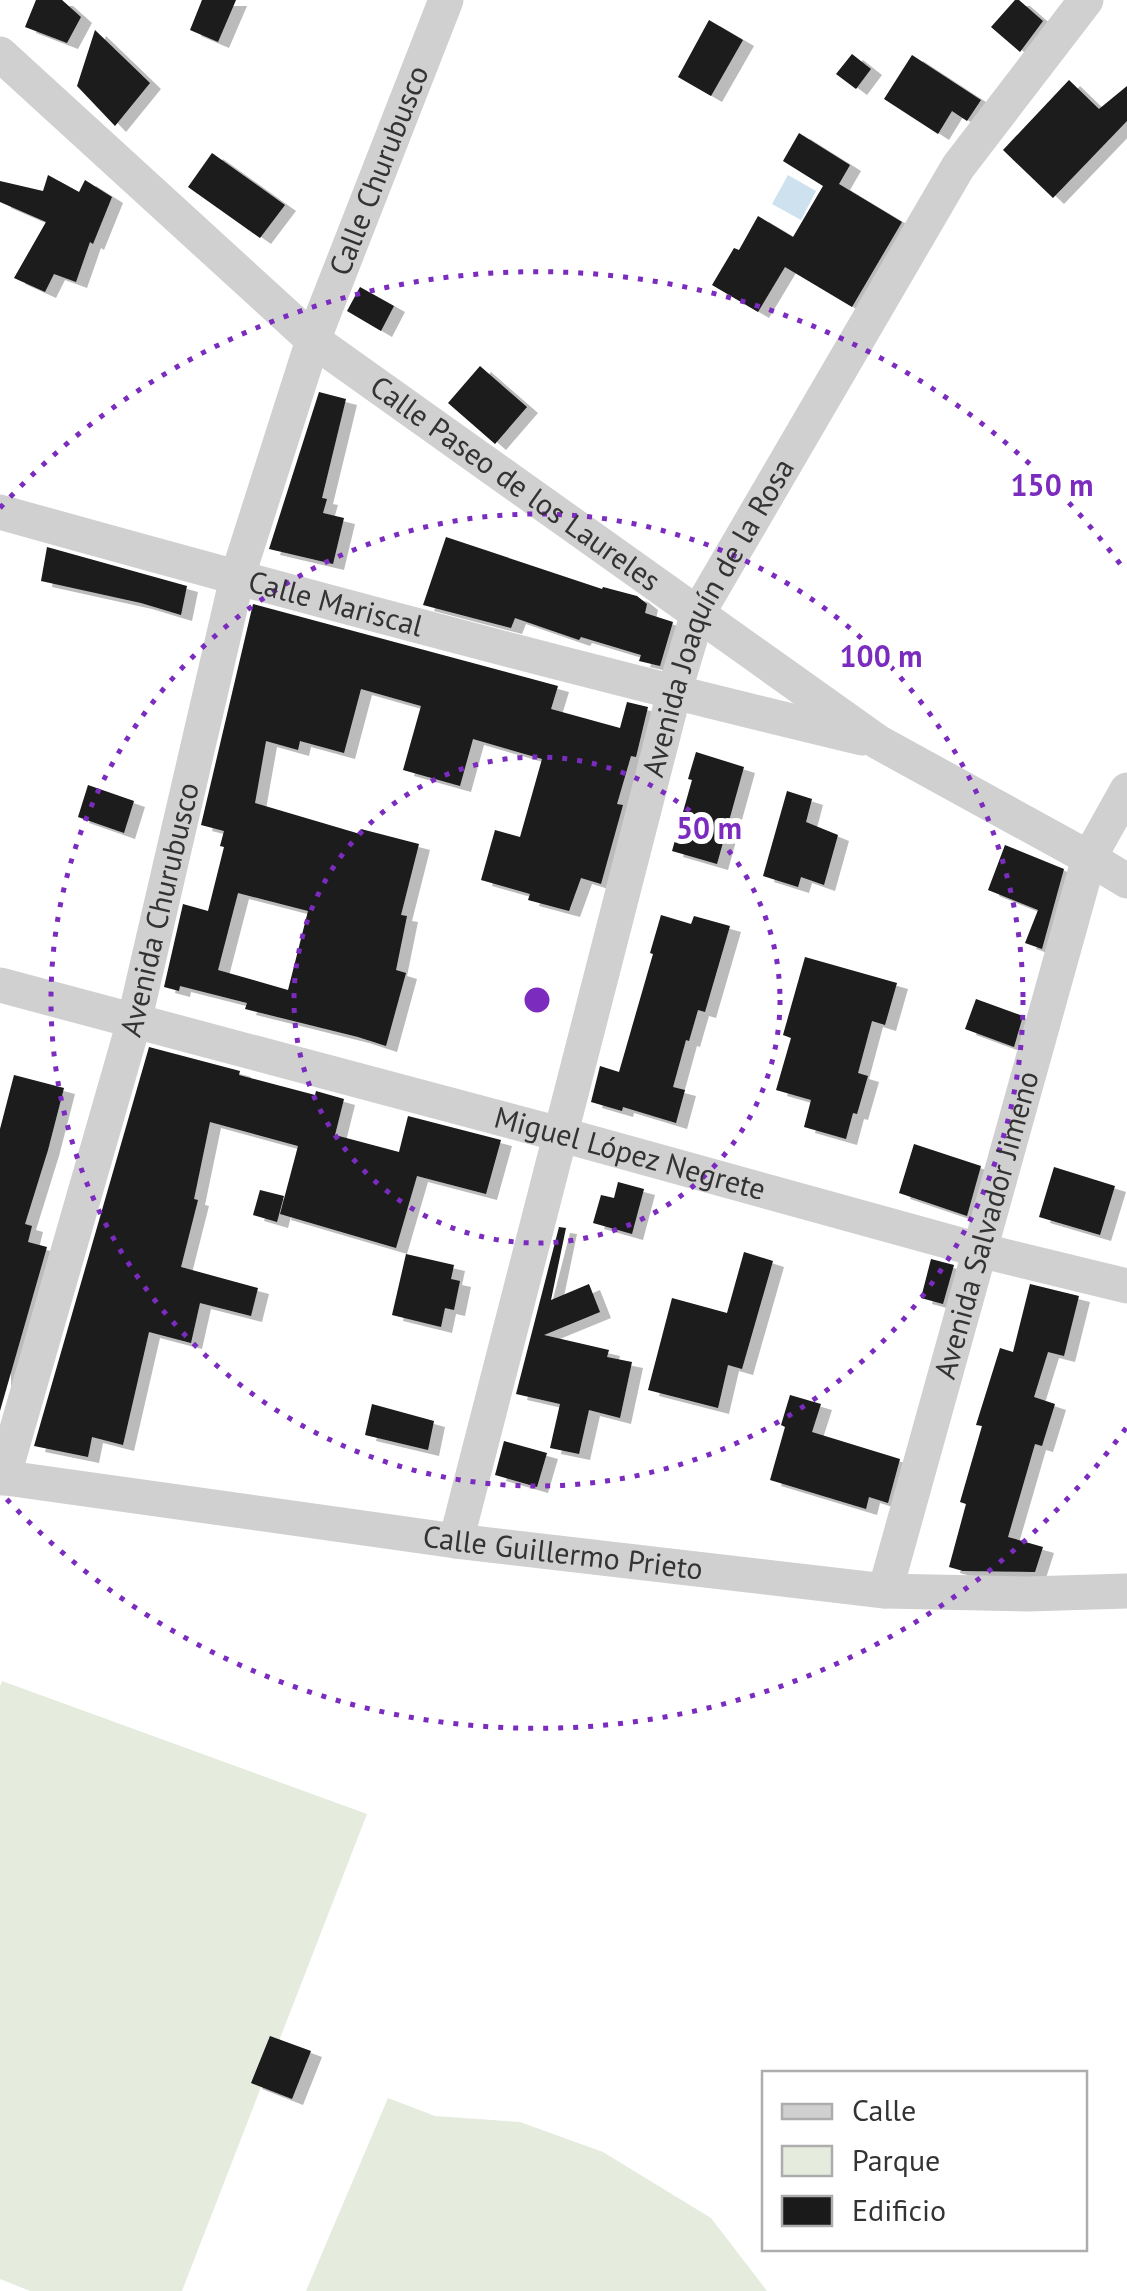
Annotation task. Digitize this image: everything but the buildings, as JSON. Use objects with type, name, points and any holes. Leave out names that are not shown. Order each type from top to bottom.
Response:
[{"type":"street","name":"Calle Churubusco","points":[[313,340],[446,0]]},
{"type":"street","name":"Avenida Joaquín de la Rosa","points":[[456,1541],[674,693],[698,613],[958,168],[1086,0]]},
{"type":"street","name":"Calle Paseo de los Laureles","points":[[0,54],[313,340],[878,742],[1127,882]]},
{"type":"street","name":"Avenida Churubusco","points":[[1,1478],[134,1022],[237,578],[313,340]]},
{"type":"street","name":"Calle Mariscal","points":[[0,512],[674,693],[878,742]]},
{"type":"street","name":"Avenida Salvador Jimeno","points":[[885,1591],[1089,858],[1127,790]]},
{"type":"street","name":"Miguel López Negrete","points":[[0,984],[979,1250],[1127,1286]]},
{"type":"street","name":"Calle Guillermo Prieto","points":[[1,1478],[456,1541],[885,1591],[1127,1591]]},
{"type":"green space","points":[[2,1681],[367,1814],[182,2291],[30,2291],[0,2279]]},
{"type":"green space","points":[[388,2098],[435,2116],[520,2122],[603,2152],[711,2218],[767,2291],[306,2291]]},
{"type":"water","points":[[788,175],[816,191],[801,220],[772,204]]}]
